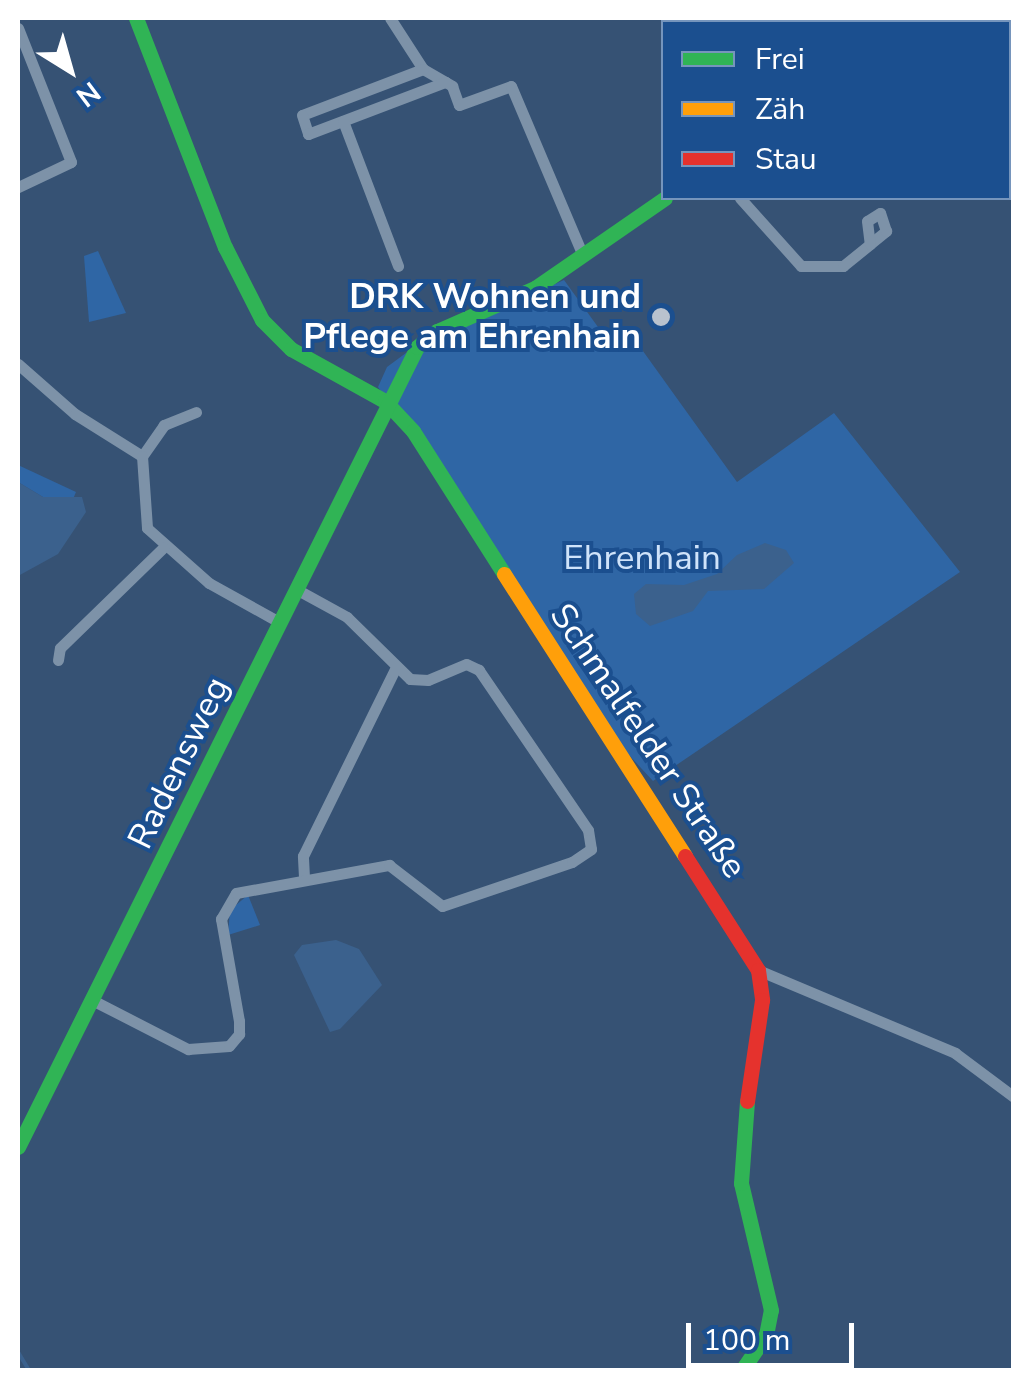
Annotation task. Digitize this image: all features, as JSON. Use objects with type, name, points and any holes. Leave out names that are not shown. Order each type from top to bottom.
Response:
[{"type":"main road","name":"Schmalfelder Straße","points":[[136,18],[230,260],[262,320],[291,349],[385,402],[413,432],[758,970]]},
{"type":"main road","name":"Radensweg","points":[[18,1147],[281,622],[385,402],[417,348],[437,331],[535,288],[662,200]]},
{"type":"main road","points":[[742,1370],[766,1335],[771,1310],[741,1183],[740,1146],[762,1000],[758,970]]},
{"type":"street","points":[[390,18],[423,70],[445,82],[459,105],[511,86],[583,256]]},
{"type":"street","points":[[18,28],[71,162],[18,186]]},
{"type":"street","points":[[423,70],[302,115],[308,134],[445,82]]},
{"type":"street","points":[[343,121],[398,266]]},
{"type":"street","points":[[742,200],[801,266],[843,266],[870,244]]},
{"type":"street","points":[[18,364],[74,414],[142,456]]},
{"type":"street","points":[[196,412],[164,425],[142,456],[142,510],[163,548],[209,583],[281,622]]},
{"type":"street","points":[[58,660],[60,648],[163,548]]},
{"type":"street","points":[[94,1001],[188,1049],[229,1046],[240,1034],[222,932],[225,907],[250,886],[389,865],[442,906],[591,849],[588,830],[479,670],[466,664],[428,680],[395,669],[347,617],[296,589]]},
{"type":"street","points":[[304,877],[303,856],[395,669]]},
{"type":"street","points":[[758,970],[955,1053],[1014,1097]]},
{"type":"green space","points":[[98,251],[126,313],[89,322],[84,256]]},
{"type":"green space","name":"Ehrenhain","points":[[564,280],[611,345],[630,333],[737,482],[834,413],[960,572],[653,781],[616,741],[378,387],[387,367],[410,350]]},
{"type":"green space","points":[[18,465],[76,492],[73,499],[43,497],[18,482]]},
{"type":"green space","points":[[248,895],[260,925],[228,935],[230,910]]},
{"type":"shaded area","points":[[18,482],[43,497],[82,497],[86,512],[58,554],[18,576]]},
{"type":"shaded area","points":[[765,543],[786,550],[794,563],[764,589],[708,591],[693,611],[650,626],[636,614],[634,594],[646,584],[684,585],[717,574],[737,555]]},
{"type":"shaded area","points":[[336,940],[359,949],[382,985],[340,1029],[330,1032],[294,955],[302,945]]},
{"type":"waterway","points":[[18,1352],[29,1370]]},
{"type":"traffic: fast","points":[[136,18],[225,247],[262,320],[291,349],[385,401],[413,431],[504,574]]},
{"type":"traffic: fast","points":[[18,1147],[417,347],[437,331],[535,288],[662,200]]},
{"type":"traffic: fast","points":[[742,1370],[766,1335],[771,1310],[741,1183],[747,1101]]},
{"type":"traffic: slow","points":[[504,574],[685,856]]},
{"type":"traffic: jam","points":[[685,856],[758,970],[762,1000],[747,1101]]},
{"type":"place","name":"DRK Wohnen und Pflege am Ehrenhain","points":[[661,317]]}]
